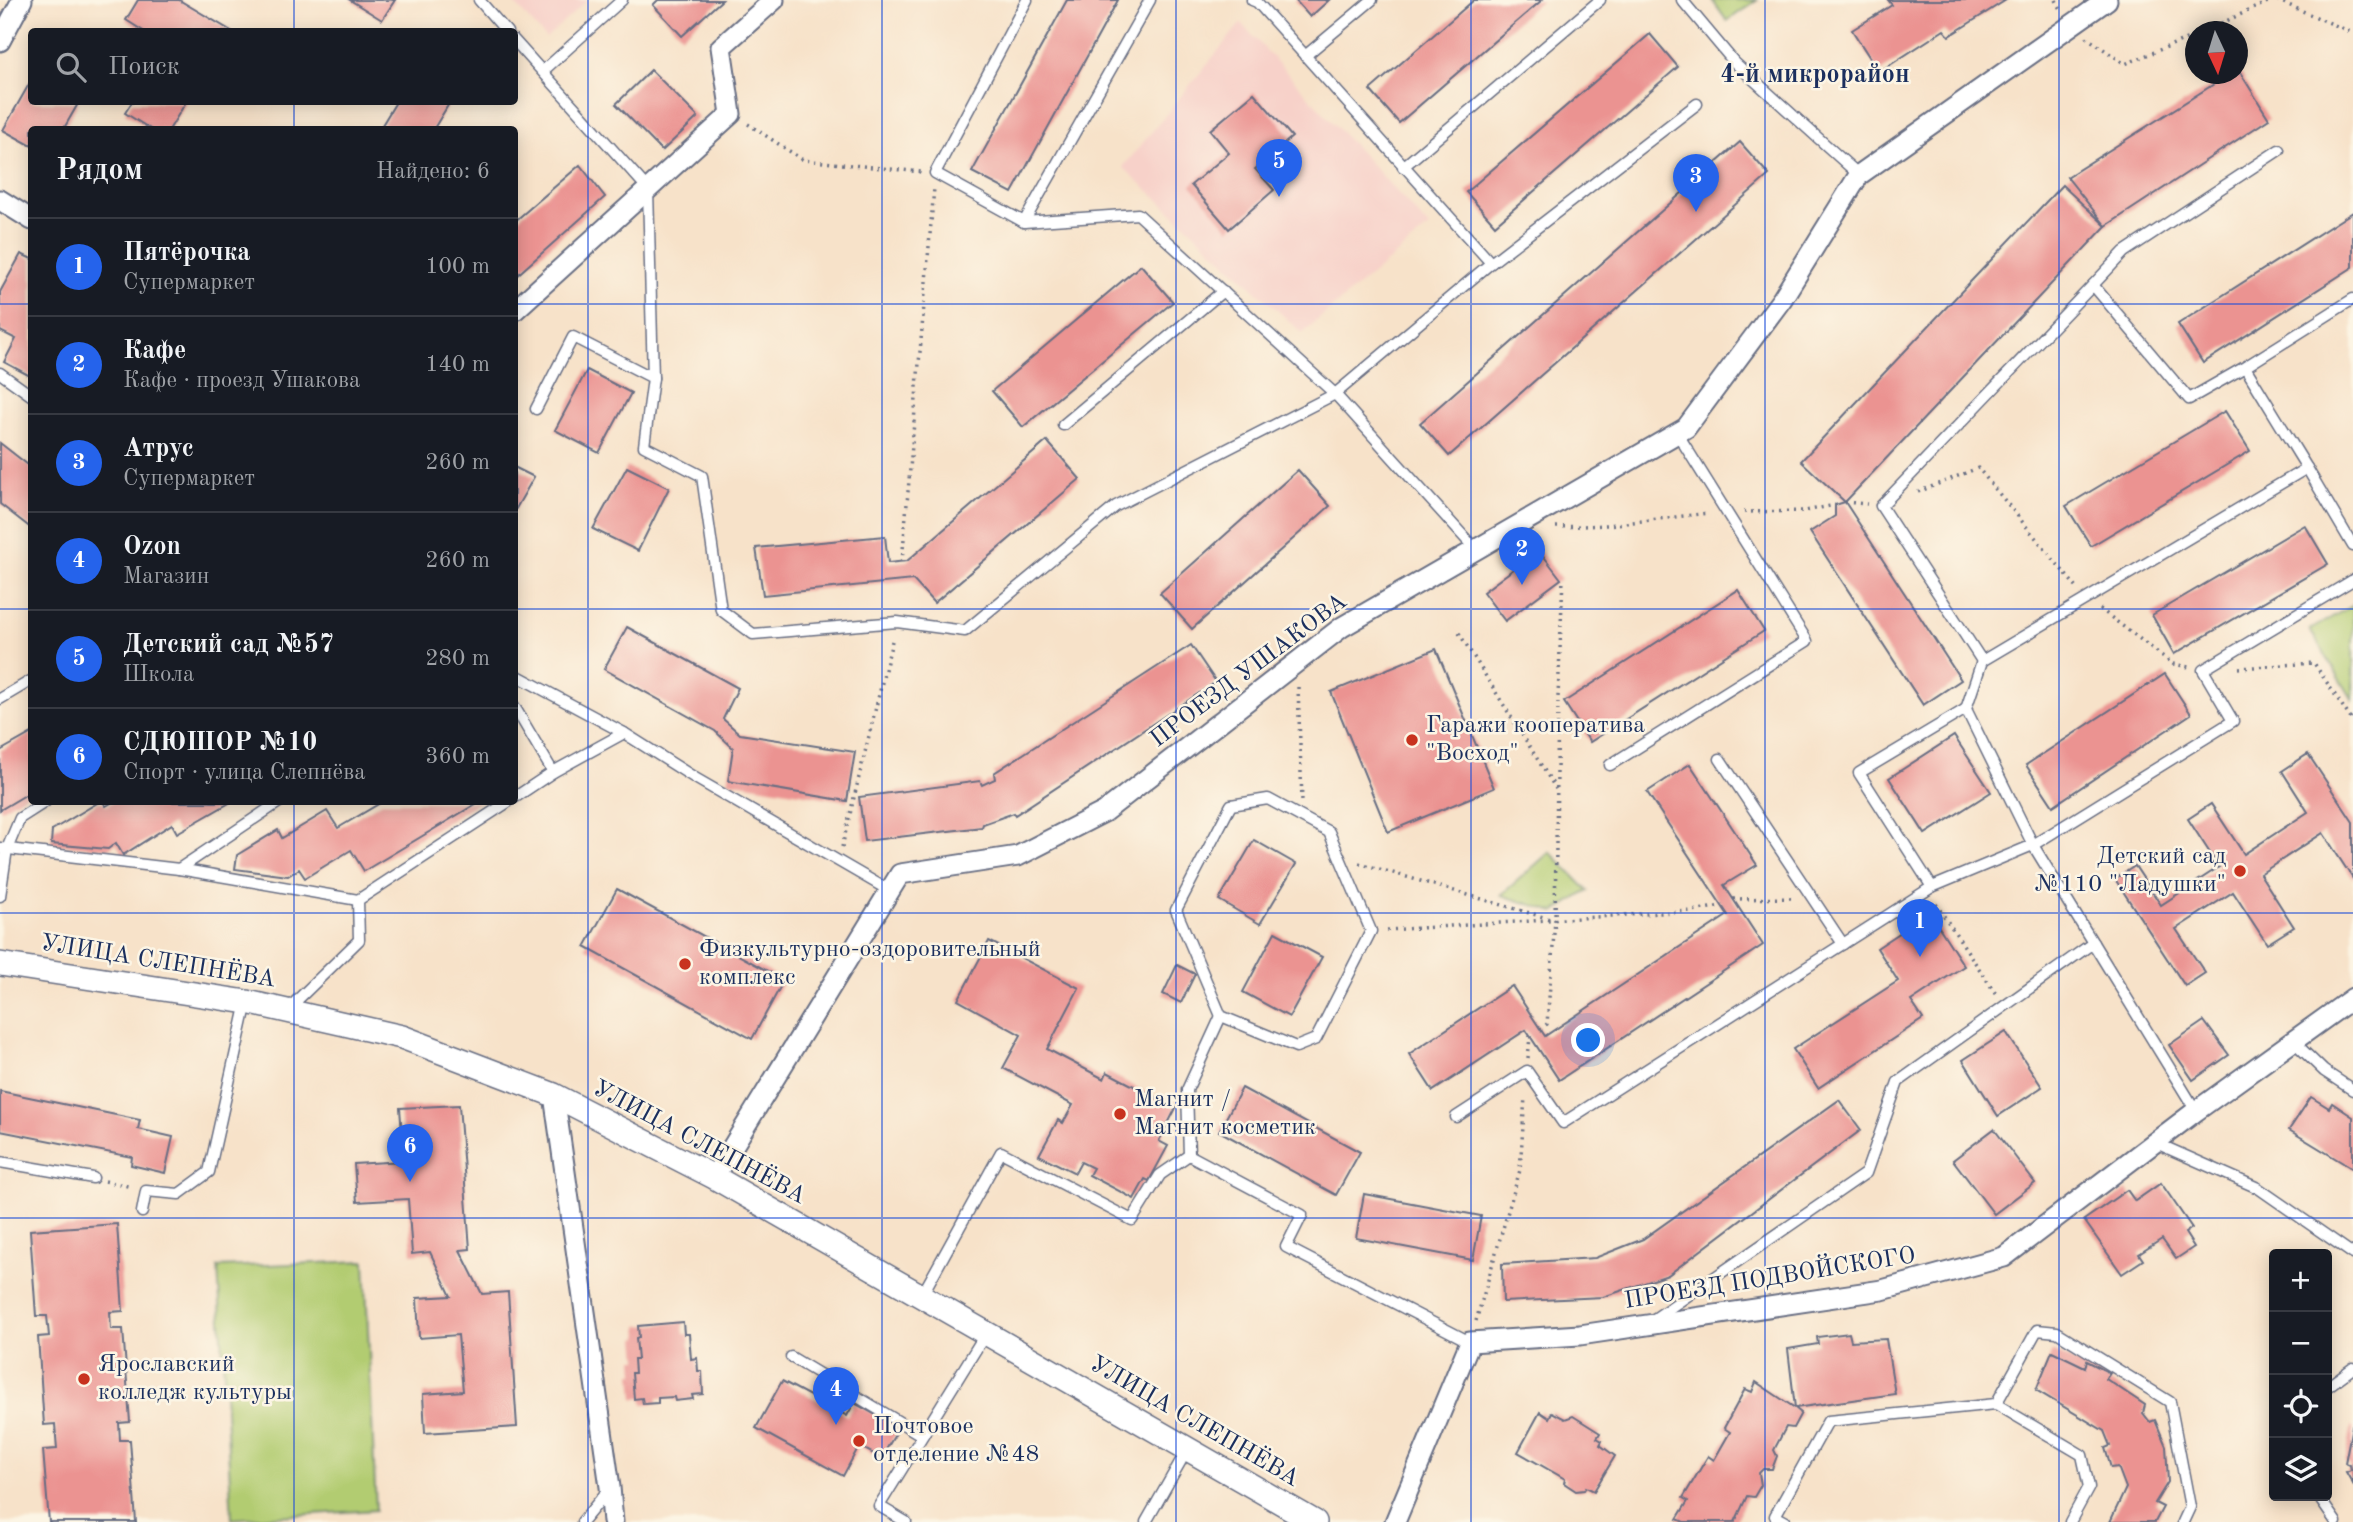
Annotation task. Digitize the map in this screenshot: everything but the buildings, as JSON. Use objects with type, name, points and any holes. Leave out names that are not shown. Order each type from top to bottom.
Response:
[{"type":"street","points":[[0,41],[22,0]]},
{"type":"street","points":[[518,307],[731,114],[720,47],[774,0]]},
{"type":"street","name":"ПРОЕЗД УШАКОВА","points":[[714,1177],[900,874],[1018,856],[1104,812],[1342,627],[1686,428],[1782,299],[1859,175],[2107,0]]},
{"type":"street","points":[[0,200],[28,218]]},
{"type":"street","name":"УЛИЦА СЛЕПНЁВА","points":[[0,964],[247,1002],[402,1037],[554,1095],[714,1177],[1315,1522]]},
{"type":"street","name":"ПРОЕЗД ПОДВОЙСКОГО","points":[[1470,1342],[1580,1335],[1882,1290],[2004,1256],[2196,1111],[2353,998]]},
{"type":"street","points":[[554,1095],[613,1522]]},
{"type":"street","points":[[1395,1522],[1470,1342]]},
{"type":"lane","points":[[479,0],[504,28]]},
{"type":"lane","points":[[543,71],[622,0]]},
{"type":"lane","points":[[1027,0],[935,173],[1024,222],[1138,215],[1335,394],[1475,550]]},
{"type":"lane","points":[[1024,222],[1150,0]]},
{"type":"lane","points":[[1252,0],[1491,263]]},
{"type":"lane","points":[[1305,56],[1373,0]]},
{"type":"lane","points":[[1403,167],[1600,0]]},
{"type":"lane","points":[[1682,0],[1734,62],[1859,175]]},
{"type":"lane","points":[[518,44],[648,189],[653,378],[645,446],[702,476],[721,610],[753,634],[897,622],[964,631],[1116,506],[1335,394],[1491,263],[1697,104]]},
{"type":"lane","points":[[1982,661],[1881,506],[2124,252],[2279,150]]},
{"type":"lane","points":[[2093,285],[2189,399],[2353,299]]},
{"type":"lane","points":[[1063,425],[1223,292]]},
{"type":"lane","points":[[536,408],[573,337],[653,378]]},
{"type":"lane","points":[[2245,367],[2353,546]]},
{"type":"lane","points":[[0,373],[28,393]]},
{"type":"lane","points":[[1610,765],[1807,641],[1677,433]]},
{"type":"lane","points":[[1932,887],[1859,774],[1966,709],[1982,661],[2307,468]]},
{"type":"lane","points":[[1456,1117],[1527,1071],[1563,1123],[1932,887],[2034,845],[2233,721],[2203,670],[2353,580]]},
{"type":"lane","points":[[518,676],[624,733],[695,778],[890,891]]},
{"type":"lane","points":[[0,699],[28,682]]},
{"type":"lane","points":[[1966,709],[2034,845],[2196,1111]]},
{"type":"lane","points":[[518,713],[553,772]]},
{"type":"lane","points":[[518,794],[624,733]]},
{"type":"lane","points":[[1720,759],[1843,944]]},
{"type":"lane","points":[[1268,799],[1329,832],[1340,858],[1371,931],[1317,1039],[1296,1047],[1221,1016],[1176,909],[1231,805],[1268,799]]},
{"type":"lane","points":[[0,896],[3,848],[20,818],[40,805]]},
{"type":"lane","points":[[179,869],[275,805]]},
{"type":"lane","points":[[3,848],[179,869],[358,900],[503,805]]},
{"type":"lane","points":[[287,1010],[359,940],[358,900]]},
{"type":"lane","points":[[1646,1325],[1866,1173],[1898,1083],[2093,943]]},
{"type":"lane","points":[[142,1212],[146,1191],[179,1194],[209,1172],[247,1002]]},
{"type":"lane","points":[[1189,1155],[1187,1090],[1221,1016]]},
{"type":"lane","points":[[2294,1042],[2324,1071],[2353,1090]]},
{"type":"lane","points":[[2156,1143],[2258,1188],[2353,1254]]},
{"type":"lane","points":[[922,1296],[1001,1152],[1132,1220],[1160,1175],[1189,1155]]},
{"type":"lane","points":[[1189,1155],[1302,1215],[1286,1247],[1470,1342]]},
{"type":"lane","points":[[0,1162],[93,1178]]},
{"type":"lane","points":[[1996,1404],[2037,1330],[2057,1332],[2170,1402],[2190,1507],[2183,1522]]},
{"type":"lane","points":[[906,1522],[879,1506],[986,1332]]},
{"type":"lane","points":[[792,1357],[921,1435]]},
{"type":"lane","points":[[2332,1383],[2353,1368]]},
{"type":"lane","points":[[1786,1522],[1775,1516],[1828,1421],[1996,1404],[2082,1455],[2089,1487],[2070,1522]]},
{"type":"lane","points":[[1146,1522],[1187,1450]]},
{"type":"lane","points":[[582,1522],[610,1487]]},
{"type":"lane","points":[[2321,1501],[2336,1522]]},
{"type":"path","points":[[2056,0],[2070,26],[2124,64],[2185,39]]},
{"type":"path","points":[[2227,21],[2275,0],[2353,33]]},
{"type":"path","points":[[731,114],[803,160],[935,173],[902,562]]},
{"type":"path","points":[[1545,528],[1608,525],[1726,512],[1805,511],[1835,505]]},
{"type":"path","points":[[1541,1029],[1547,1024],[1555,920],[1558,697],[1563,578]]},
{"type":"path","points":[[839,857],[897,622]]},
{"type":"path","points":[[1460,633],[1558,791]]},
{"type":"path","points":[[1297,662],[1303,817]]},
{"type":"path","points":[[1340,858],[1555,920]]},
{"type":"path","points":[[1733,899],[1812,898]]},
{"type":"path","points":[[1935,902],[2005,1007]]},
{"type":"path","points":[[1371,931],[1692,911],[1722,906]]},
{"type":"path","points":[[1470,1342],[1520,1170],[1530,1036]]},
{"type":"path","points":[[93,1178],[146,1191]]},
{"type":"shaded area","points":[[511,0],[588,0],[546,38]]},
{"type":"shaded area","points":[[1241,23],[1429,227],[1302,333],[1123,167]]},
{"type":"green space","points":[[1712,0],[1757,0],[1727,21]]},
{"type":"green space","points":[[2353,605],[2353,700],[2310,630]]},
{"type":"green space","points":[[1550,852],[1588,891],[1554,912],[1501,895]]},
{"type":"green space","points":[[365,1261],[376,1510],[232,1519],[218,1267]]},
{"type":"place","name":"Детский сад №57","points":[[1279,197]]},
{"type":"place","name":"Атрус","points":[[1696,212]]},
{"type":"place","name":"Кафе","points":[[1522,585]]},
{"type":"place","name":"Гаражи кооператива \"Восход\"","points":[[1412,740]]},
{"type":"place","name":"Детский сад №110 \"Ладушки\"","points":[[2240,871]]},
{"type":"place","name":"Пятёрочка","points":[[1920,957]]},
{"type":"place","name":"Физкультурно-оздоровительный комплекс","points":[[685,964]]},
{"type":"place","name":"Магнит / Магнит косметик","points":[[1120,1114]]},
{"type":"place","name":"СДЮШОР №10","points":[[410,1182]]},
{"type":"place","name":"Ярославский колледж культуры","points":[[84,1379]]},
{"type":"place","name":"Ozon","points":[[836,1425]]},
{"type":"place","name":"Почтовое отделение №48","points":[[859,1441]]},
{"type":"district","name":"4-й микрорайон","points":[[1815,75]]}]
